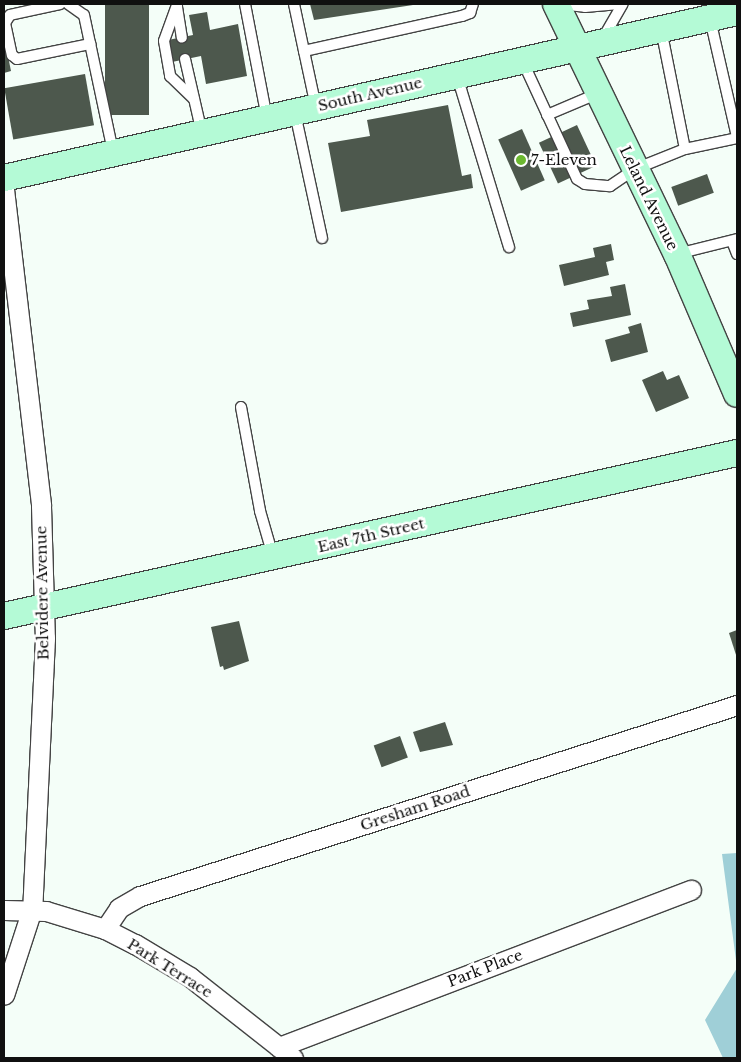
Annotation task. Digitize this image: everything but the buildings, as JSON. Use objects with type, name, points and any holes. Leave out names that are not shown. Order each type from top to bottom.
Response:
[{"type":"street","name":"Leland Avenue","points":[[556,4],[589,44],[599,93],[676,254],[737,394]]},
{"type":"street","name":"South Avenue","points":[[4,178],[727,12]]},
{"type":"street","name":"Belvidere Avenue","points":[[4,189],[41,506],[45,638],[32,910],[4,995]]},
{"type":"street","name":"East 7th Street","points":[[4,616],[737,453]]},
{"type":"street","name":"Gresham Road","points":[[105,928],[119,908],[140,896],[737,705]]},
{"type":"street","name":"Park Place","points":[[286,1052],[691,890]]},
{"type":"street","name":"Park Terrace","points":[[4,910],[32,910],[105,928],[190,976],[286,1052]]},
{"type":"lane","points":[[60,4],[10,14],[5,23],[12,55],[17,58],[90,44]]},
{"type":"lane","points":[[68,4],[84,16],[113,153]]},
{"type":"lane","points":[[177,4],[182,38]]},
{"type":"lane","points":[[177,4],[164,40],[170,76],[194,98]]},
{"type":"lane","points":[[245,4],[267,118]]},
{"type":"lane","points":[[294,4],[304,51],[305,109],[322,238]]},
{"type":"lane","points":[[304,51],[462,16],[470,13],[473,4]]},
{"type":"lane","points":[[556,4],[622,4]]},
{"type":"lane","points":[[589,44],[622,4]]},
{"type":"lane","points":[[522,60],[577,179],[598,188],[610,186],[636,168],[685,149],[737,137],[727,12]]},
{"type":"lane","points":[[660,28],[685,149]]},
{"type":"lane","points":[[186,59],[202,133]]},
{"type":"lane","points":[[456,75],[509,247]]},
{"type":"lane","points":[[547,114],[599,93]]},
{"type":"lane","points":[[676,254],[735,240],[737,254]]},
{"type":"lane","points":[[241,407],[260,510],[273,557]]},
{"type":"shaded area","points":[[737,853],[737,968],[722,854]]},
{"type":"shaded area","points":[[737,968],[737,1058],[723,1058],[705,1020]]},
{"type":"place","name":"7-Eleven","points":[[521,160]]}]
